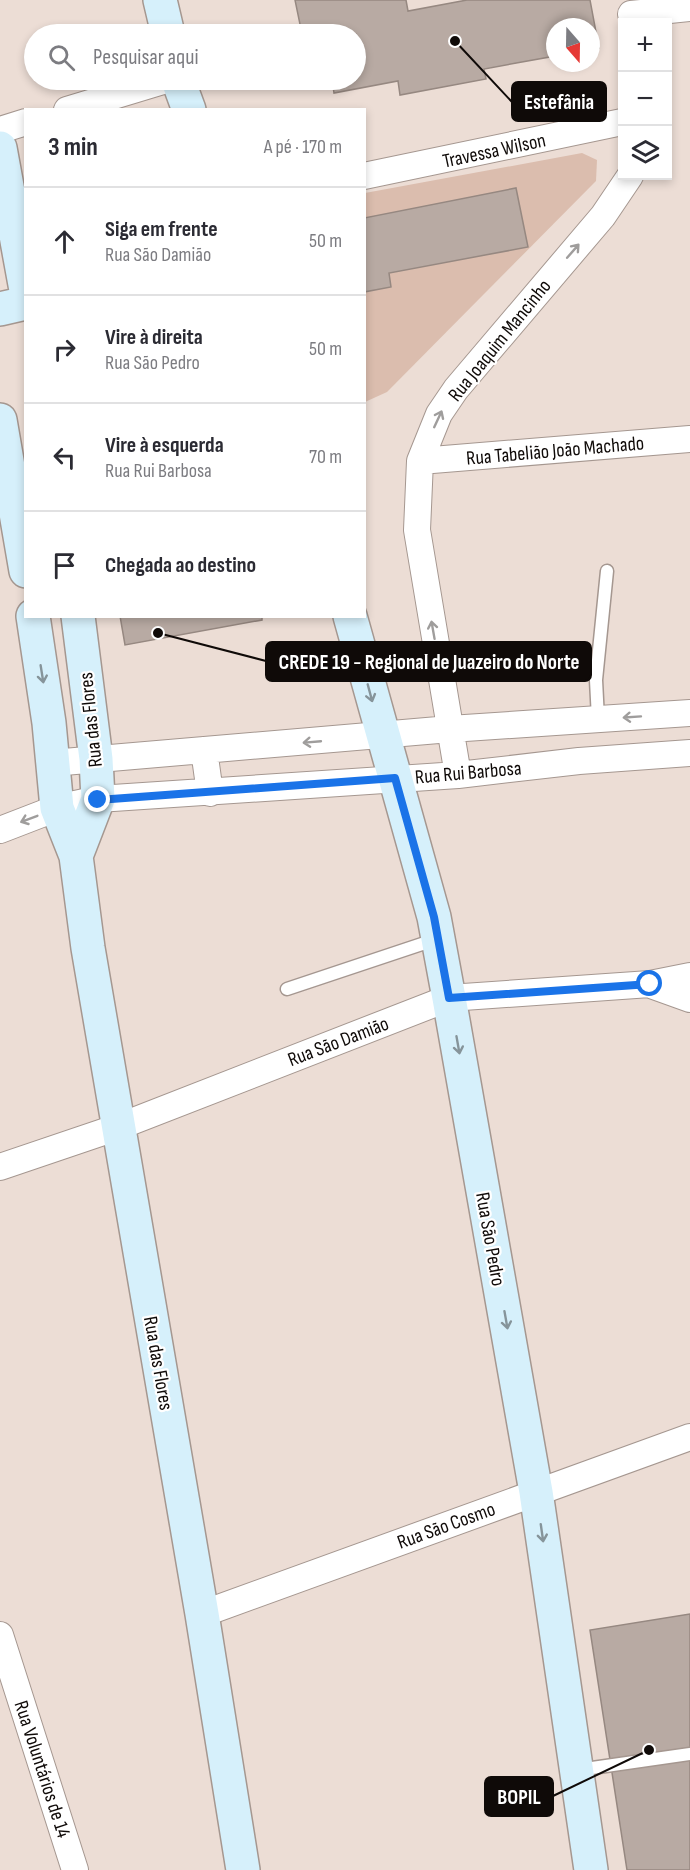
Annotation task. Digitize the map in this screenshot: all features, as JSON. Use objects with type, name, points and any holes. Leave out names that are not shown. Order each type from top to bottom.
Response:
[{"type":"street","points":[[160,0],[166,24]]},
{"type":"street","points":[[631,12],[690,8]]},
{"type":"street","points":[[74,108],[133,90]]},
{"type":"street","points":[[182,90],[188,108]]},
{"type":"street","points":[[0,130],[24,123]]},
{"type":"street","name":"Travessa Wilson","points":[[366,176],[618,123]]},
{"type":"street","points":[[0,148],[24,279]]},
{"type":"street","name":"Rua Joaquim Mancinho","points":[[458,775],[417,530],[420,461],[439,414],[456,389],[603,216],[627,180]]},
{"type":"street","points":[[0,309],[24,303]]},
{"type":"street","points":[[0,420],[24,558]]},
{"type":"street","name":"Rua Tabelião João Machado","points":[[420,461],[690,439]]},
{"type":"street","name":"Rua das Flores","points":[[33,618],[49,723],[57,807],[76,856],[82,913],[202,1614],[243,1870]]},
{"type":"street","name":"Rua das Flores","points":[[76,856],[98,800],[96,759],[78,618]]},
{"type":"street","name":"Rua São Pedro","points":[[352,618],[381,736],[395,778],[438,938],[536,1492],[591,1870]]},
{"type":"street","points":[[52,763],[450,729],[690,713]]},
{"type":"street","points":[[572,721],[579,761]]},
{"type":"street","points":[[204,750],[210,793]]},
{"type":"street","name":"Rua Rui Barbosa","points":[[0,830],[57,807],[98,800],[458,775],[579,761],[690,753]]},
{"type":"street","name":"Rua São Damião","points":[[0,1167],[118,1127],[449,998],[650,984],[690,976]]},
{"type":"street","points":[[650,984],[690,999]]},
{"type":"street","name":"Rua São Cosmo","points":[[202,1614],[690,1437]]},
{"type":"street","name":"Rua Voluntários de 14","points":[[0,1635],[75,1870]]},
{"type":"lane","points":[[598,719],[596,680],[607,572]]},
{"type":"lane","points":[[287,989],[438,938]]},
{"type":"lane","points":[[577,1770],[690,1754]]},
{"type":"shaded area","points":[[582,153],[597,160],[596,181],[387,392],[366,402],[366,193]]},
{"type":"building","points":[[295,0],[406,0],[408,11],[467,0],[590,0],[593,18],[546,18],[546,58],[484,69],[486,79],[400,95],[398,81],[366,87],[366,24],[300,24]]},
{"type":"building","points":[[334,90],[350,90],[334,93]]},
{"type":"building","points":[[516,188],[528,247],[389,273],[391,287],[366,292],[366,218]]},
{"type":"building","points":[[120,618],[262,618],[262,620],[125,645]]},
{"type":"building","points":[[690,1614],[690,1870],[627,1870],[590,1630]]},
{"type":"place","name":"Estefânia","points":[[455,41]]},
{"type":"place","name":"CREDE 19 - Regional de Juazeiro do Norte","points":[[158,633]]},
{"type":"place","name":"BOPIL","points":[[649,1750]]},
{"type":"route","points":[[98,800],[395,778],[434,917],[449,998],[650,984]]}]
